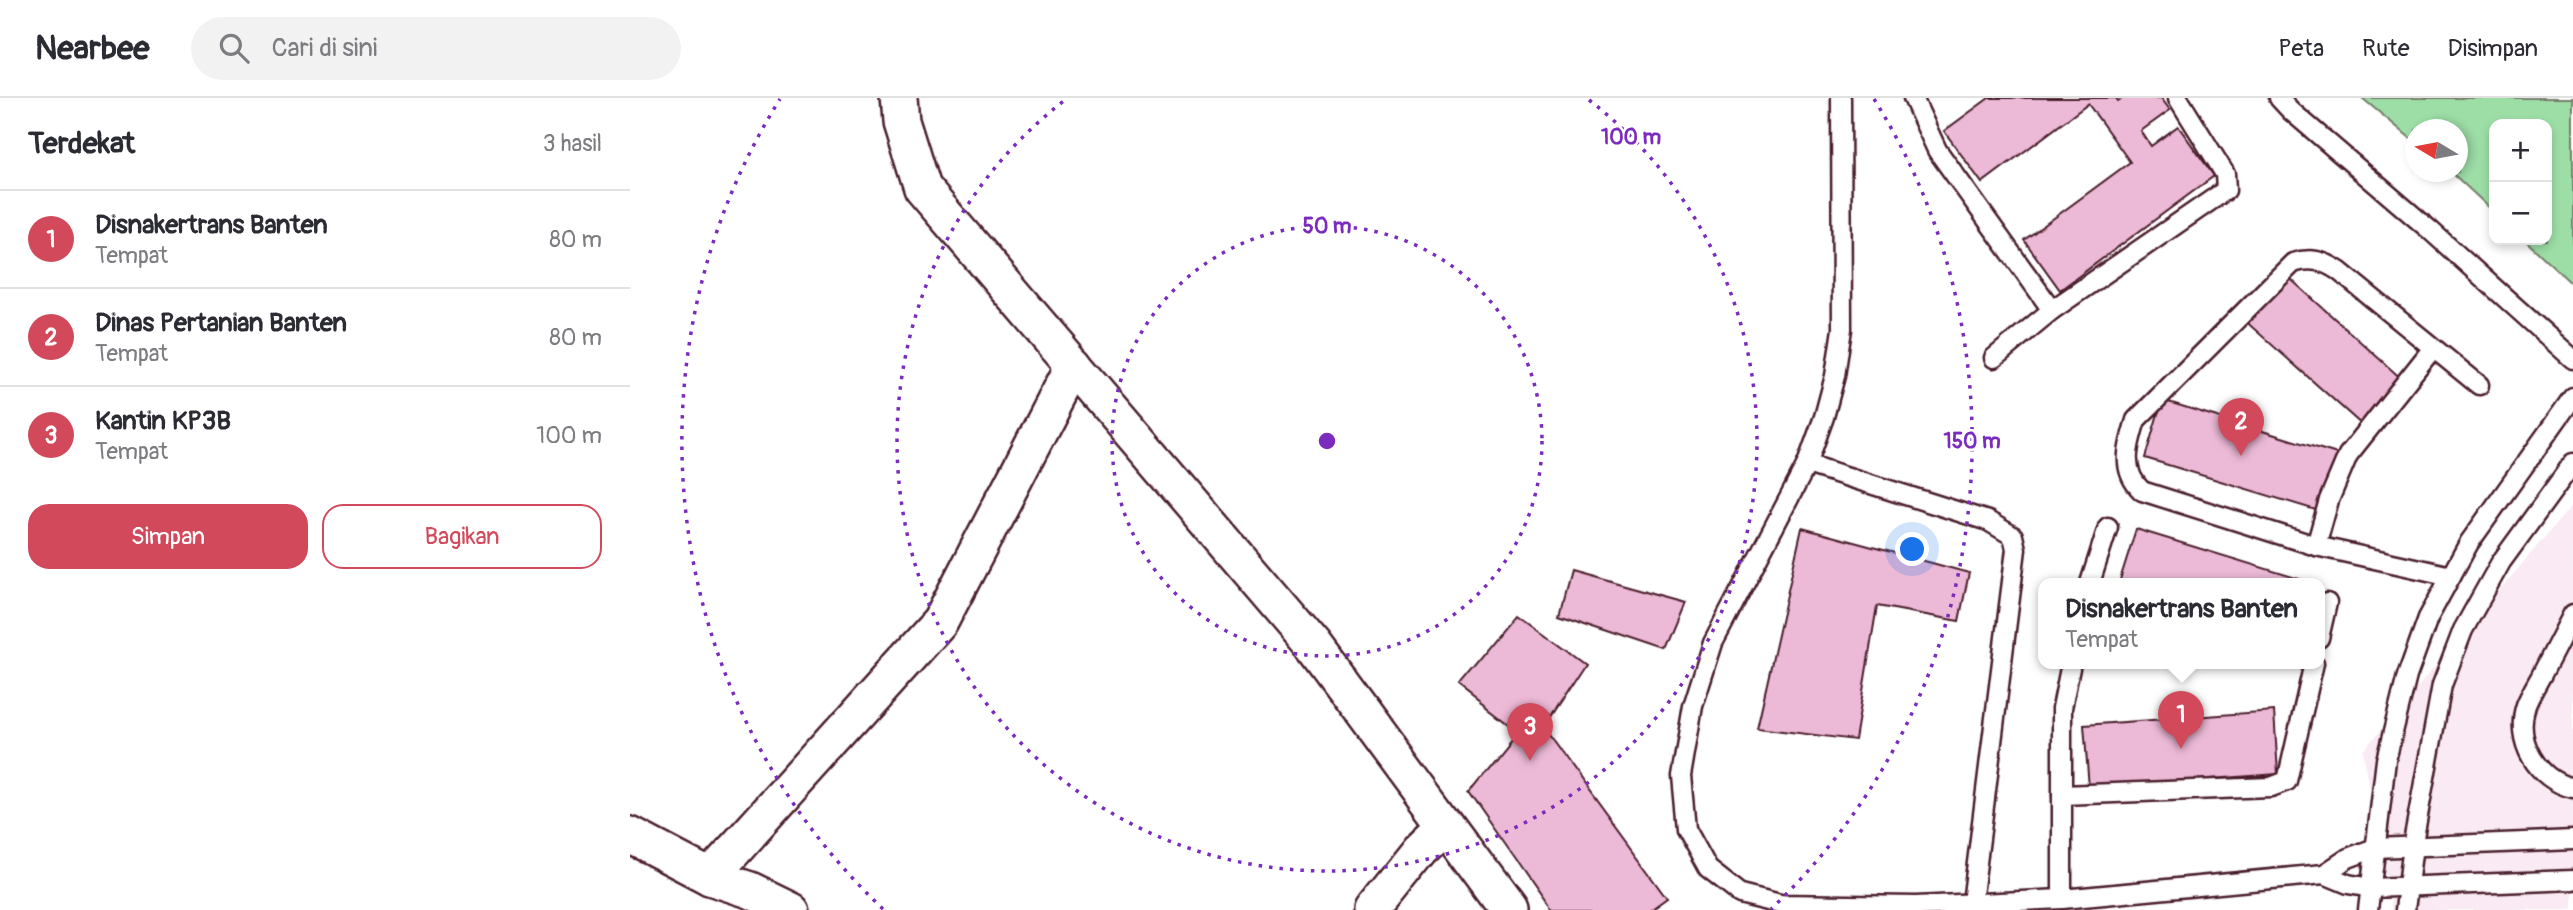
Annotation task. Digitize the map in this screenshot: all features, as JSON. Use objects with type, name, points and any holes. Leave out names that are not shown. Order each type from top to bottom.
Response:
[{"type":"street","points":[[899,98],[901,121],[922,188],[1314,646],[1509,910]]},
{"type":"street","points":[[710,877],[940,622],[1074,365]]},
{"type":"street","points":[[1372,910],[1420,849],[1446,825]]},
{"type":"street","points":[[630,835],[710,877],[750,890],[791,910]]},
{"type":"lane","points":[[1841,98],[1844,215],[1842,329],[1835,376],[1807,464],[1713,643],[1693,706],[1681,776],[1686,829],[1708,869],[1740,894],[1780,904],[1916,908],[2062,899],[2324,874],[2348,884],[2371,888],[2573,880]]},
{"type":"lane","points":[[1913,98],[1937,150],[2052,310]]},
{"type":"lane","points":[[1994,358],[2052,310],[2226,190],[2225,174],[2178,98]]},
{"type":"lane","points":[[2279,98],[2573,359]]},
{"type":"lane","points":[[2451,576],[2316,546],[2143,491],[2133,482],[2126,452],[2136,420],[2293,263],[2303,260],[2316,260],[2339,271],[2479,385]]},
{"type":"lane","points":[[2316,546],[2329,500],[2348,455],[2433,348]]},
{"type":"lane","points":[[2368,910],[2386,760],[2407,676],[2428,618],[2469,543],[2573,397]]},
{"type":"lane","points":[[2405,910],[2413,847],[2442,685],[2462,630],[2501,562],[2573,463]]},
{"type":"lane","points":[[1807,464],[1987,521],[2008,532],[2015,542],[2011,609],[1972,903]]},
{"type":"lane","points":[[2092,578],[2108,527]]},
{"type":"lane","points":[[2325,612],[2327,603]]},
{"type":"lane","points":[[2573,614],[2526,706],[2523,728],[2532,758],[2539,770],[2553,782],[2573,788]]},
{"type":"lane","points":[[2062,899],[2062,708],[2070,669]]},
{"type":"lane","points":[[2062,795],[2271,788],[2281,785],[2287,781],[2313,669]]},
{"type":"lane","points":[[2324,874],[2348,858],[2375,848],[2573,840]]},
{"type":"shaded area","points":[[2573,504],[2573,910],[2392,910],[2363,751]]},
{"type":"green space","points":[[2362,98],[2573,98],[2573,285],[2530,245],[2552,245],[2552,119],[2489,119],[2489,207],[2462,182],[2468,182],[2468,119],[2405,119],[2405,134]]},
{"type":"building","points":[[1989,98],[2116,98],[2118,101],[2123,98],[2161,98],[2170,110],[2141,131],[2151,146],[2178,126],[2214,176],[2060,290],[2024,240],[2130,162],[2088,104],[1982,183],[1944,131]]},
{"type":"building","points":[[2284,273],[2404,381],[2363,426],[2243,319]]},
{"type":"building","points":[[2162,400],[2337,454],[2319,511],[2145,458]]},
{"type":"building","points":[[1802,528],[1969,573],[1959,621],[1877,606],[1855,740],[1757,728]]},
{"type":"building","points":[[2136,529],[2296,578],[2121,578]]},
{"type":"building","points":[[1571,570],[1686,602],[1666,650],[1559,614]]},
{"type":"building","points":[[1519,614],[1585,663],[1543,727],[1667,897],[1649,910],[1551,910],[1468,791],[1517,731],[1459,686]]},
{"type":"building","points":[[2274,711],[2278,774],[2089,788],[2084,725]]},
{"type":"place","name":"Dinas Pertanian Banten","points":[[2241,456]]},
{"type":"place","name":"Disnakertrans Banten","points":[[2181,749]]},
{"type":"place","name":"Kantin KP3B","points":[[1530,761]]}]
